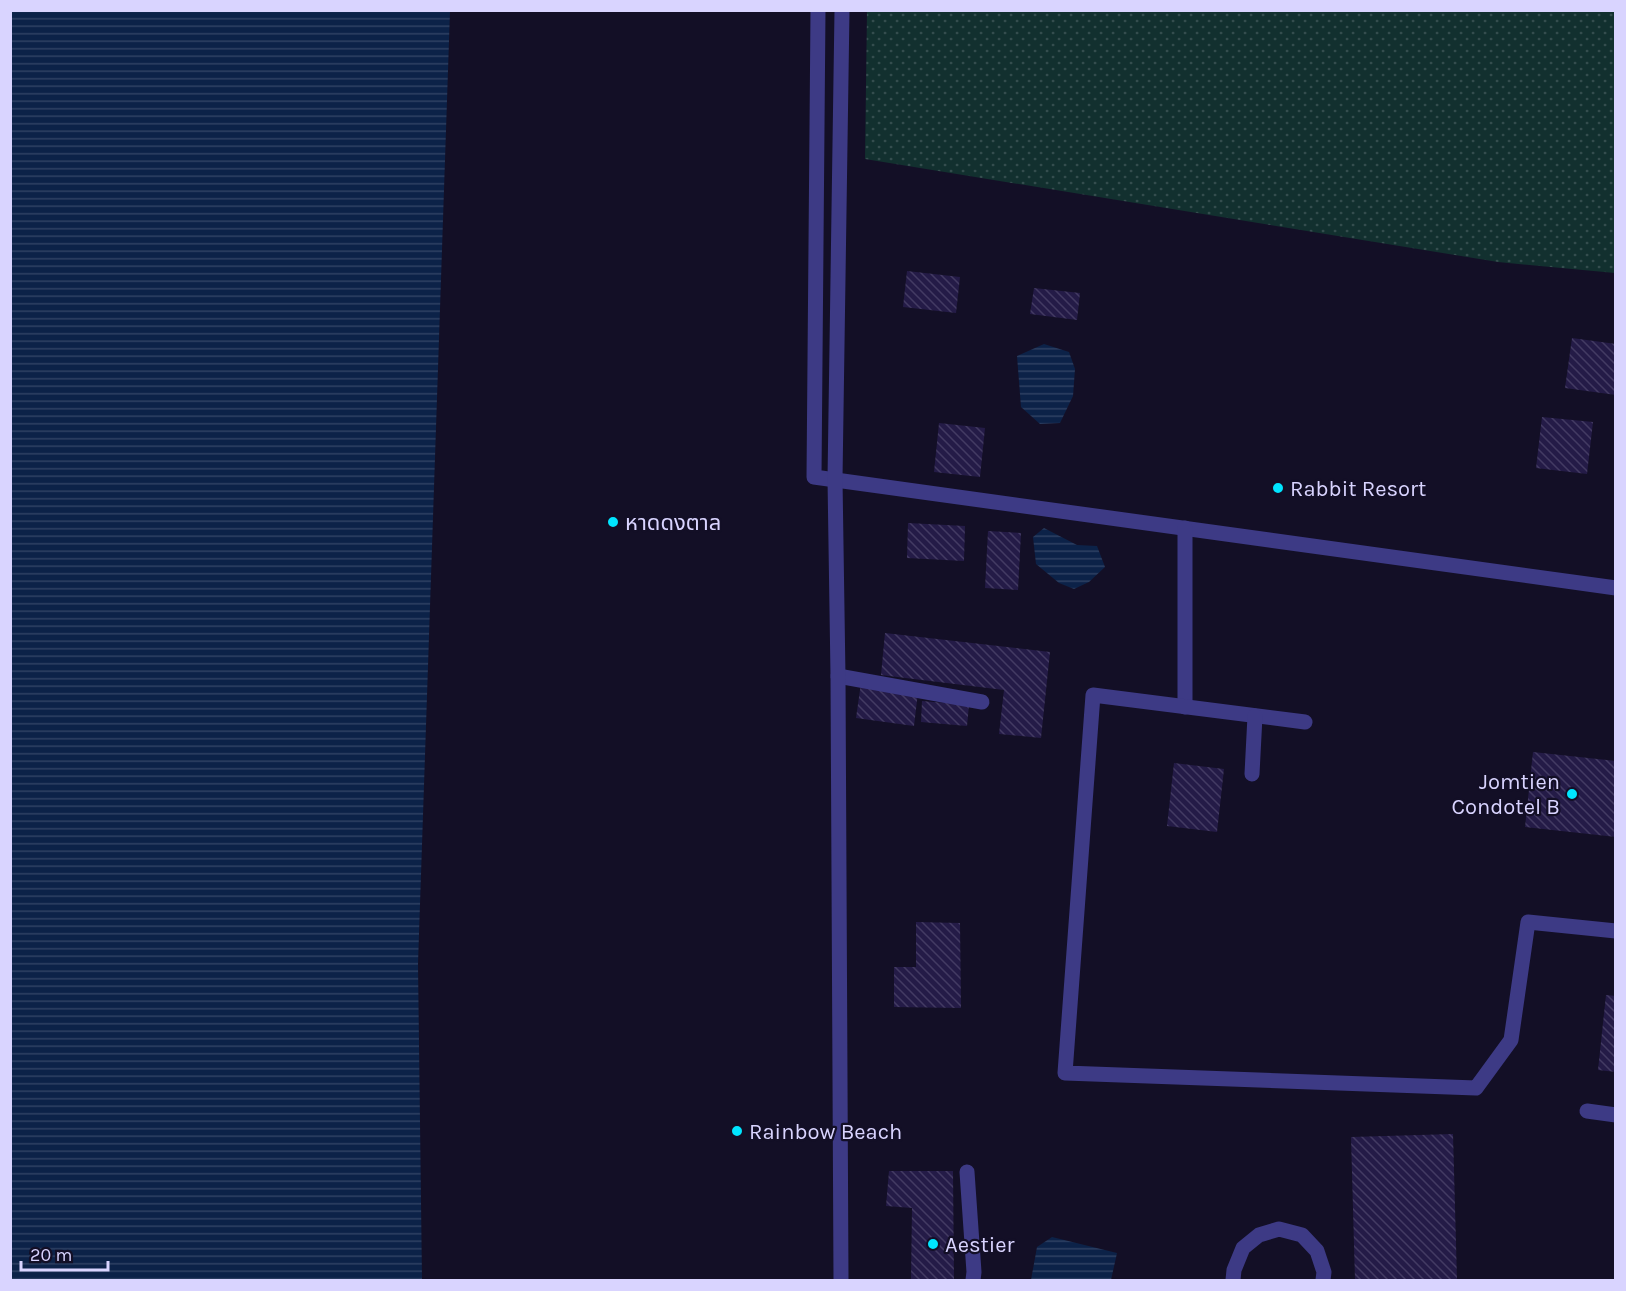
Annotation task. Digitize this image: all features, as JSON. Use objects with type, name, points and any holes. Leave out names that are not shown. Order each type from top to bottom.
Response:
[{"type":"street","points":[[818,10],[814,477],[1616,588]]},
{"type":"street","points":[[841,1281],[835,479],[842,10]]},
{"type":"street","points":[[1185,528],[1185,707]]},
{"type":"street","points":[[838,676],[982,702]]},
{"type":"street","points":[[1305,722],[1093,695],[1065,1073],[1476,1088],[1511,1040],[1528,922],[1616,931]]},
{"type":"street","points":[[1252,774],[1255,716]]},
{"type":"street","points":[[1587,1111],[1616,1114]]},
{"type":"street","points":[[967,1172],[973,1281]]},
{"type":"street","points":[[1233,1281],[1234,1270],[1243,1248],[1259,1235],[1279,1229],[1302,1235],[1317,1251],[1324,1272],[1323,1281]]},
{"type":"green space","points":[[867,11],[1615,11],[1615,273],[1498,262],[865,159]]},
{"type":"water","points":[[10,11],[450,11],[418,964],[422,1280],[11,1280]]},
{"type":"water","points":[[1044,344],[1069,352],[1075,369],[1073,396],[1060,423],[1040,424],[1021,407],[1017,356]]},
{"type":"water","points":[[1044,528],[1077,545],[1097,546],[1105,567],[1089,582],[1074,589],[1059,583],[1036,564],[1033,537]]},
{"type":"water","points":[[1052,1237],[1117,1253],[1111,1280],[1031,1280],[1037,1247]]},
{"type":"building","points":[[907,271],[960,277],[956,313],[903,307]]},
{"type":"building","points":[[1034,288],[1080,293],[1077,320],[1030,314]]},
{"type":"building","points":[[1572,338],[1616,344],[1616,395],[1565,388]]},
{"type":"building","points":[[1542,417],[1593,422],[1587,474],[1536,468]]},
{"type":"building","points":[[939,423],[985,428],[980,477],[934,472]]},
{"type":"building","points":[[908,523],[965,526],[964,561],[907,558]]},
{"type":"building","points":[[988,531],[1021,533],[1018,590],[985,588]]},
{"type":"building","points":[[885,633],[1050,652],[1041,738],[999,734],[1004,690],[881,675]]},
{"type":"building","points":[[861,683],[918,692],[914,726],[856,718]]},
{"type":"building","points":[[922,701],[969,705],[967,726],[921,722]]},
{"type":"building","name":"Jomtien Condotel B","points":[[1533,752],[1616,761],[1616,837],[1525,827]]},
{"type":"building","points":[[1174,763],[1224,769],[1217,832],[1167,826]]},
{"type":"building","points":[[916,922],[960,923],[961,1008],[894,1007],[894,967],[916,967]]},
{"type":"building","points":[[1606,995],[1616,996],[1616,1072],[1598,1070]]},
{"type":"building","points":[[1453,1134],[1457,1280],[1355,1280],[1351,1137]]},
{"type":"building","name":"Aestier","points":[[889,1171],[953,1171],[954,1280],[911,1280],[912,1208],[886,1206]]},
{"type":"place","name":"Rabbit Resort","points":[[1278,488]]},
{"type":"place","name":"หาดดงตาล","points":[[613,522]]},
{"type":"place","name":"Jomtien Condotel B","points":[[1572,794]]},
{"type":"place","name":"Rainbow Beach","points":[[737,1131]]},
{"type":"place","name":"Aestier","points":[[933,1244]]}]
